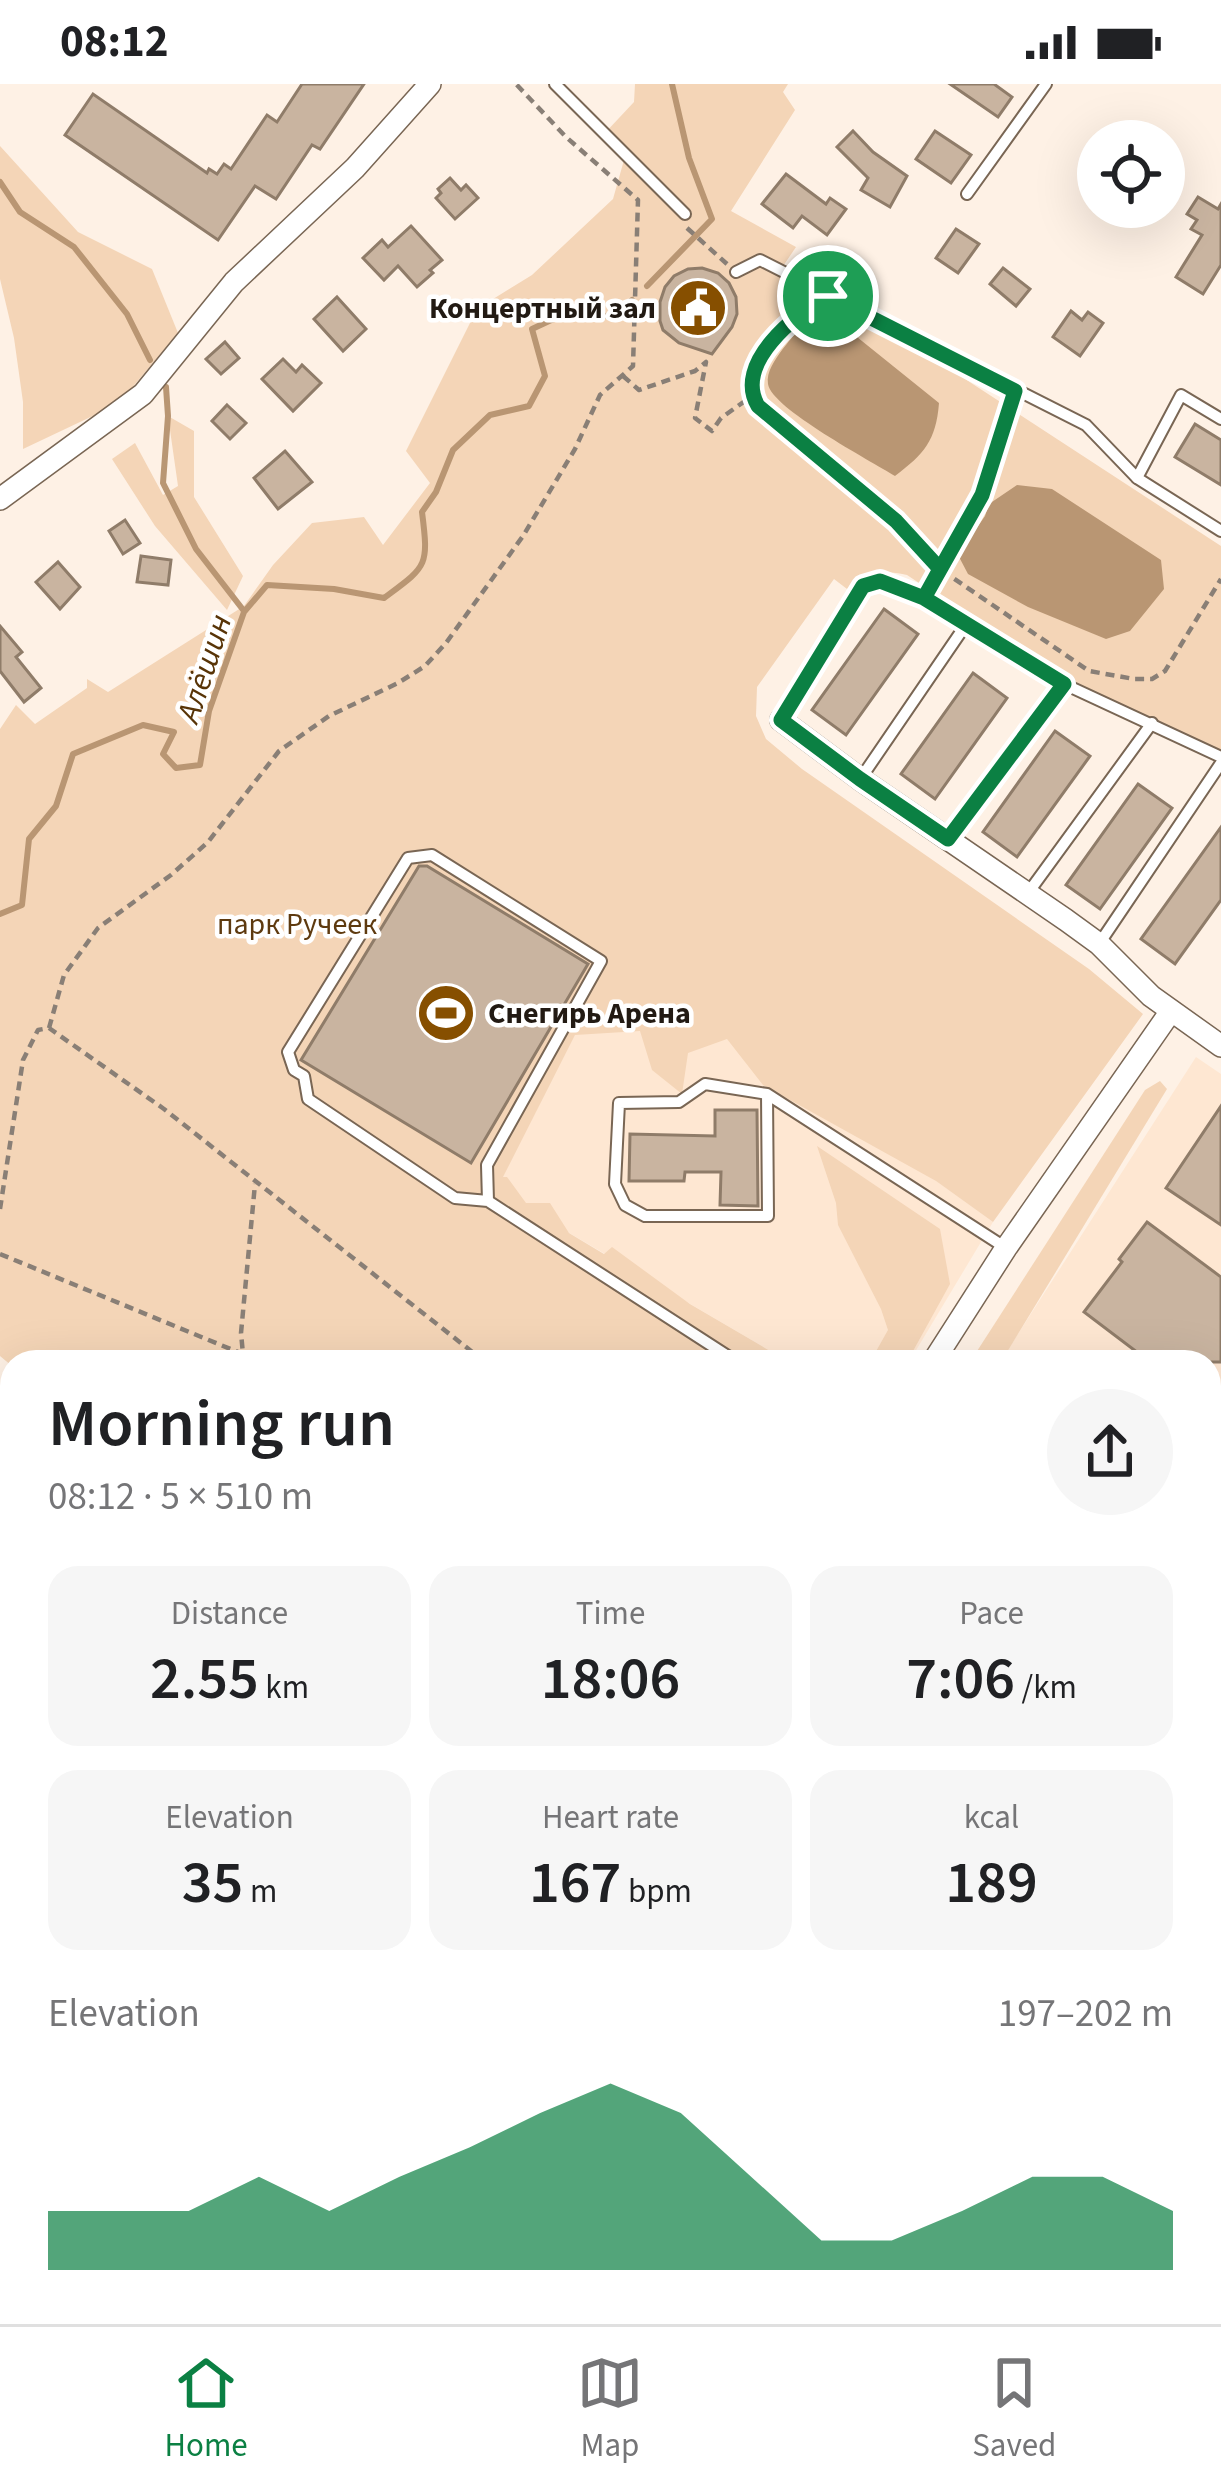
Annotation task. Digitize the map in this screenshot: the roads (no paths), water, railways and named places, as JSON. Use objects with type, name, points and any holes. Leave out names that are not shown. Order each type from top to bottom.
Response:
[{"type":"street","points":[[0,499],[143,394],[234,282],[355,168],[430,84]]},
{"type":"street","points":[[781,720],[1099,944],[1127,975],[1171,1011],[1220,1042]]},
{"type":"street","points":[[941,1350],[1171,1011]]},
{"type":"lane","points":[[555,84],[685,214]]},
{"type":"lane","points":[[967,194],[1046,84]]},
{"type":"lane","points":[[736,272],[760,260],[1087,425],[1137,478],[1221,531]]},
{"type":"lane","points":[[1137,478],[1181,395],[1221,419]]},
{"type":"lane","points":[[781,720],[863,586],[880,581],[924,598],[1064,684],[1221,760],[1099,944]]},
{"type":"lane","points":[[860,779],[968,623]]},
{"type":"lane","points":[[948,839],[1064,684]]},
{"type":"lane","points":[[1028,893],[1152,723]]},
{"type":"lane","points":[[488,1201],[487,1165],[601,961],[432,855],[408,858],[288,1052],[294,1070],[304,1076],[308,1099],[455,1198],[488,1201],[718,1350]]},
{"type":"lane","points":[[767,1094],[768,1216],[644,1216],[625,1205],[615,1184],[619,1103],[679,1102],[704,1084],[767,1094],[1006,1248]]},
{"type":"waterway","name":"Алёшин","points":[[647,286],[712,219],[689,158],[672,84]]},
{"type":"waterway","points":[[0,182],[20,212],[74,247],[127,314],[150,360]]},
{"type":"waterway","name":"Алёшин","points":[[0,914],[22,905],[29,839],[56,806],[73,754],[143,725],[174,732],[163,754],[176,768],[200,765],[209,711],[244,612],[267,585],[384,598],[422,564],[422,512],[453,450],[490,415],[529,406],[545,376],[532,329],[562,315],[612,316],[632,300]]},
{"type":"waterway","points":[[166,387],[163,483],[196,549],[244,611]]},
{"type":"place","name":"Концертный зал","points":[[698,308]]},
{"type":"place","name":"Снегирь Арена","points":[[446,1013]]},
{"type":"park label","name":"парк Ручеек","points":[[297,924]]}]
